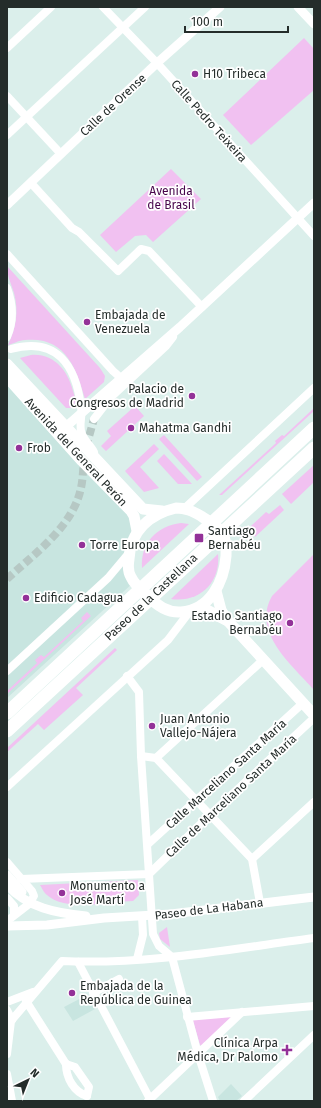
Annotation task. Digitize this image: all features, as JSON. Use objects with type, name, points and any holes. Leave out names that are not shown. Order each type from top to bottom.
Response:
[{"type":"highway","name":"Paseo de la Castellana","points":[[7,731],[146,594],[212,523],[314,428]]},
{"type":"highway","name":"Paseo de la Castellana","points":[[9,710],[146,594],[222,533],[314,448]]},
{"type":"main road","name":"Avenida del General Perón","points":[[7,364],[143,508],[162,511]]},
{"type":"main road","name":"Avenida del General Perón","points":[[7,377],[33,407],[131,511],[134,516],[137,531]]},
{"type":"main road","points":[[185,508],[212,523],[222,533],[226,542],[225,571],[216,590],[201,607],[190,611],[179,612],[158,606],[130,576],[129,553],[137,531],[152,517],[162,511],[185,508]]},
{"type":"main road","points":[[216,590],[221,610],[227,620],[314,717]]},
{"type":"main road","points":[[201,607],[227,620]]},
{"type":"street","points":[[7,48],[51,7]]},
{"type":"street","name":"Calle Pedro Teixeira","points":[[103,7],[157,63],[314,236]]},
{"type":"street","points":[[7,135],[145,7]]},
{"type":"street","name":"Calle de Orense","points":[[7,205],[157,63],[220,7]]},
{"type":"street","points":[[298,7],[314,24]]},
{"type":"street","points":[[7,96],[61,154]]},
{"type":"street","points":[[31,183],[72,228],[79,232],[118,271],[141,249],[149,251],[202,307]]},
{"type":"street","points":[[33,407],[56,426],[65,427],[180,327],[314,203]]},
{"type":"street","points":[[7,254],[121,378]]},
{"type":"street","points":[[7,288],[12,310],[11,325],[7,337]]},
{"type":"street","points":[[94,419],[105,403],[166,346],[180,327]]},
{"type":"street","name":"Avenida del General Perón","points":[[12,349],[26,345],[41,346],[54,351],[65,360],[75,379],[82,413],[80,428],[82,435],[104,466]]},
{"type":"street","points":[[185,508],[314,388]]},
{"type":"street","points":[[7,671],[108,578],[129,553]]},
{"type":"street","points":[[7,787],[168,640],[190,611]]},
{"type":"street","points":[[156,758],[263,660]]},
{"type":"street","points":[[127,676],[139,692],[140,756],[148,844],[153,934],[159,946],[172,957],[187,1017],[213,1101]]},
{"type":"street","name":"Calle Marceliano Santa María","points":[[148,844],[303,703]]},
{"type":"street","name":"Calle de Marceliano Santa María","points":[[149,874],[314,717]]},
{"type":"street","points":[[140,756],[156,758],[252,859],[260,903]]},
{"type":"street","points":[[252,859],[314,802]]},
{"type":"street","points":[[7,862],[34,893],[34,898],[31,902],[7,921]]},
{"type":"street","points":[[22,878],[149,874]]},
{"type":"street","points":[[7,875],[31,902]]},
{"type":"street","name":"Paseo de La Habana","points":[[7,885],[19,898],[49,910],[64,914],[104,918]]},
{"type":"street","name":"Paseo de La Habana","points":[[7,926],[47,925],[104,918],[152,916],[314,897]]},
{"type":"street","points":[[7,898],[14,906],[14,914]]},
{"type":"street","points":[[137,959],[144,935],[142,916]]},
{"type":"street","points":[[7,1054],[12,1020],[26,1001],[62,961],[78,962],[172,957],[314,938]]},
{"type":"street","points":[[78,962],[150,1101],[242,1012]]},
{"type":"street","points":[[94,993],[119,979]]},
{"type":"street","points":[[7,1002],[34,992]]},
{"type":"street","points":[[26,1001],[66,1064],[66,1074],[79,1094],[89,1098],[89,1087],[75,1067],[66,1064]]},
{"type":"street","points":[[187,1017],[314,1006]]},
{"type":"street","points":[[7,1010],[12,1020]]},
{"type":"street","points":[[244,1101],[314,1035]]},
{"type":"street","points":[[7,1074],[12,1101]]},
{"type":"shaded area","points":[[7,377],[134,516],[132,542],[134,582],[7,698]]},
{"type":"shaded area","points":[[87,995],[95,1009],[73,1021],[64,1007]]},
{"type":"shaded area","points":[[231,1084],[242,1096],[236,1101],[220,1101],[218,1097]]},
{"type":"green space","points":[[304,38],[314,49],[314,90],[251,145],[223,115]]},
{"type":"green space","name":"Avenida de Brasil","points":[[171,169],[201,199],[153,242],[146,235],[135,236],[116,252],[100,235]]},
{"type":"green space","points":[[7,266],[100,368],[105,376],[104,382],[85,399],[73,365],[59,348],[50,343],[39,340],[23,340],[8,345],[15,326],[16,300],[8,276]]},
{"type":"green space","points":[[31,355],[47,357],[53,360],[64,370],[71,384],[74,395],[75,402],[72,408],[66,408],[20,358]]},
{"type":"green space","points":[[135,406],[144,416],[106,451],[101,446],[111,436],[107,431]]},
{"type":"green space","points":[[314,408],[314,411],[222,495],[219,495],[276,443],[275,441],[282,435],[284,436]]},
{"type":"green space","points":[[164,435],[202,477],[197,481],[159,439]]},
{"type":"green space","points":[[154,444],[159,449],[140,467],[159,488],[144,492],[125,471]]},
{"type":"green space","points":[[164,454],[192,484],[178,484],[157,461]]},
{"type":"green space","points":[[314,465],[314,482],[291,504],[282,494]]},
{"type":"green space","points":[[280,505],[284,510],[255,537],[251,526],[266,512],[269,514]]},
{"type":"green space","points":[[181,523],[189,524],[142,568],[144,551],[152,537],[164,528]]},
{"type":"green space","points":[[218,554],[216,574],[206,589],[191,598],[171,599]]},
{"type":"green space","name":"Estadio Santiago Bernabéu","points":[[314,554],[314,690],[286,659],[270,635],[267,622],[267,609],[272,596]]},
{"type":"green space","points":[[87,612],[91,616],[7,694],[7,691],[37,663],[35,660],[41,655],[44,657],[83,621],[81,618]]},
{"type":"green space","points":[[115,648],[117,650],[76,688],[83,695],[44,730],[38,724],[7,752],[7,748]]},
{"type":"green space","points":[[138,880],[139,895],[133,901],[88,905],[76,905],[55,900],[44,892],[40,885]]},
{"type":"green space","points":[[167,927],[170,947],[160,939],[159,933]]},
{"type":"green space","points":[[230,1015],[231,1018],[202,1046],[200,1045],[193,1021],[194,1019]]},
{"type":"tunnel","points":[[86,447],[94,419]]},
{"type":"tunnel","points":[[7,579],[51,539],[70,515],[77,502],[81,488],[84,460]]},
{"type":"place","name":"H10 Tribeca","points":[[195,74]]},
{"type":"place","name":"Embajada de Venezuela","points":[[87,322]]},
{"type":"place","name":"Palacio de Congresos de Madrid","points":[[192,396]]},
{"type":"place","name":"Mahatma Gandhi","points":[[131,428]]},
{"type":"place","name":"Frob","points":[[19,448]]},
{"type":"place","name":"Santiago Bernabéu","points":[[199,538]]},
{"type":"place","name":"Torre Europa","points":[[82,545]]},
{"type":"place","name":"Edificio Cadagua","points":[[26,598]]},
{"type":"place","name":"Estadio Santiago Bernabéu","points":[[290,623]]},
{"type":"place","name":"Juan Antonio Vallejo-Nájera","points":[[152,726]]},
{"type":"place","name":"Monumento a José Martí","points":[[62,893]]},
{"type":"place","name":"Embajada de la República de Guinea","points":[[72,993]]},
{"type":"place","name":"Clínica Arpa Médica, Dr Palomo","points":[[287,1050]]}]
